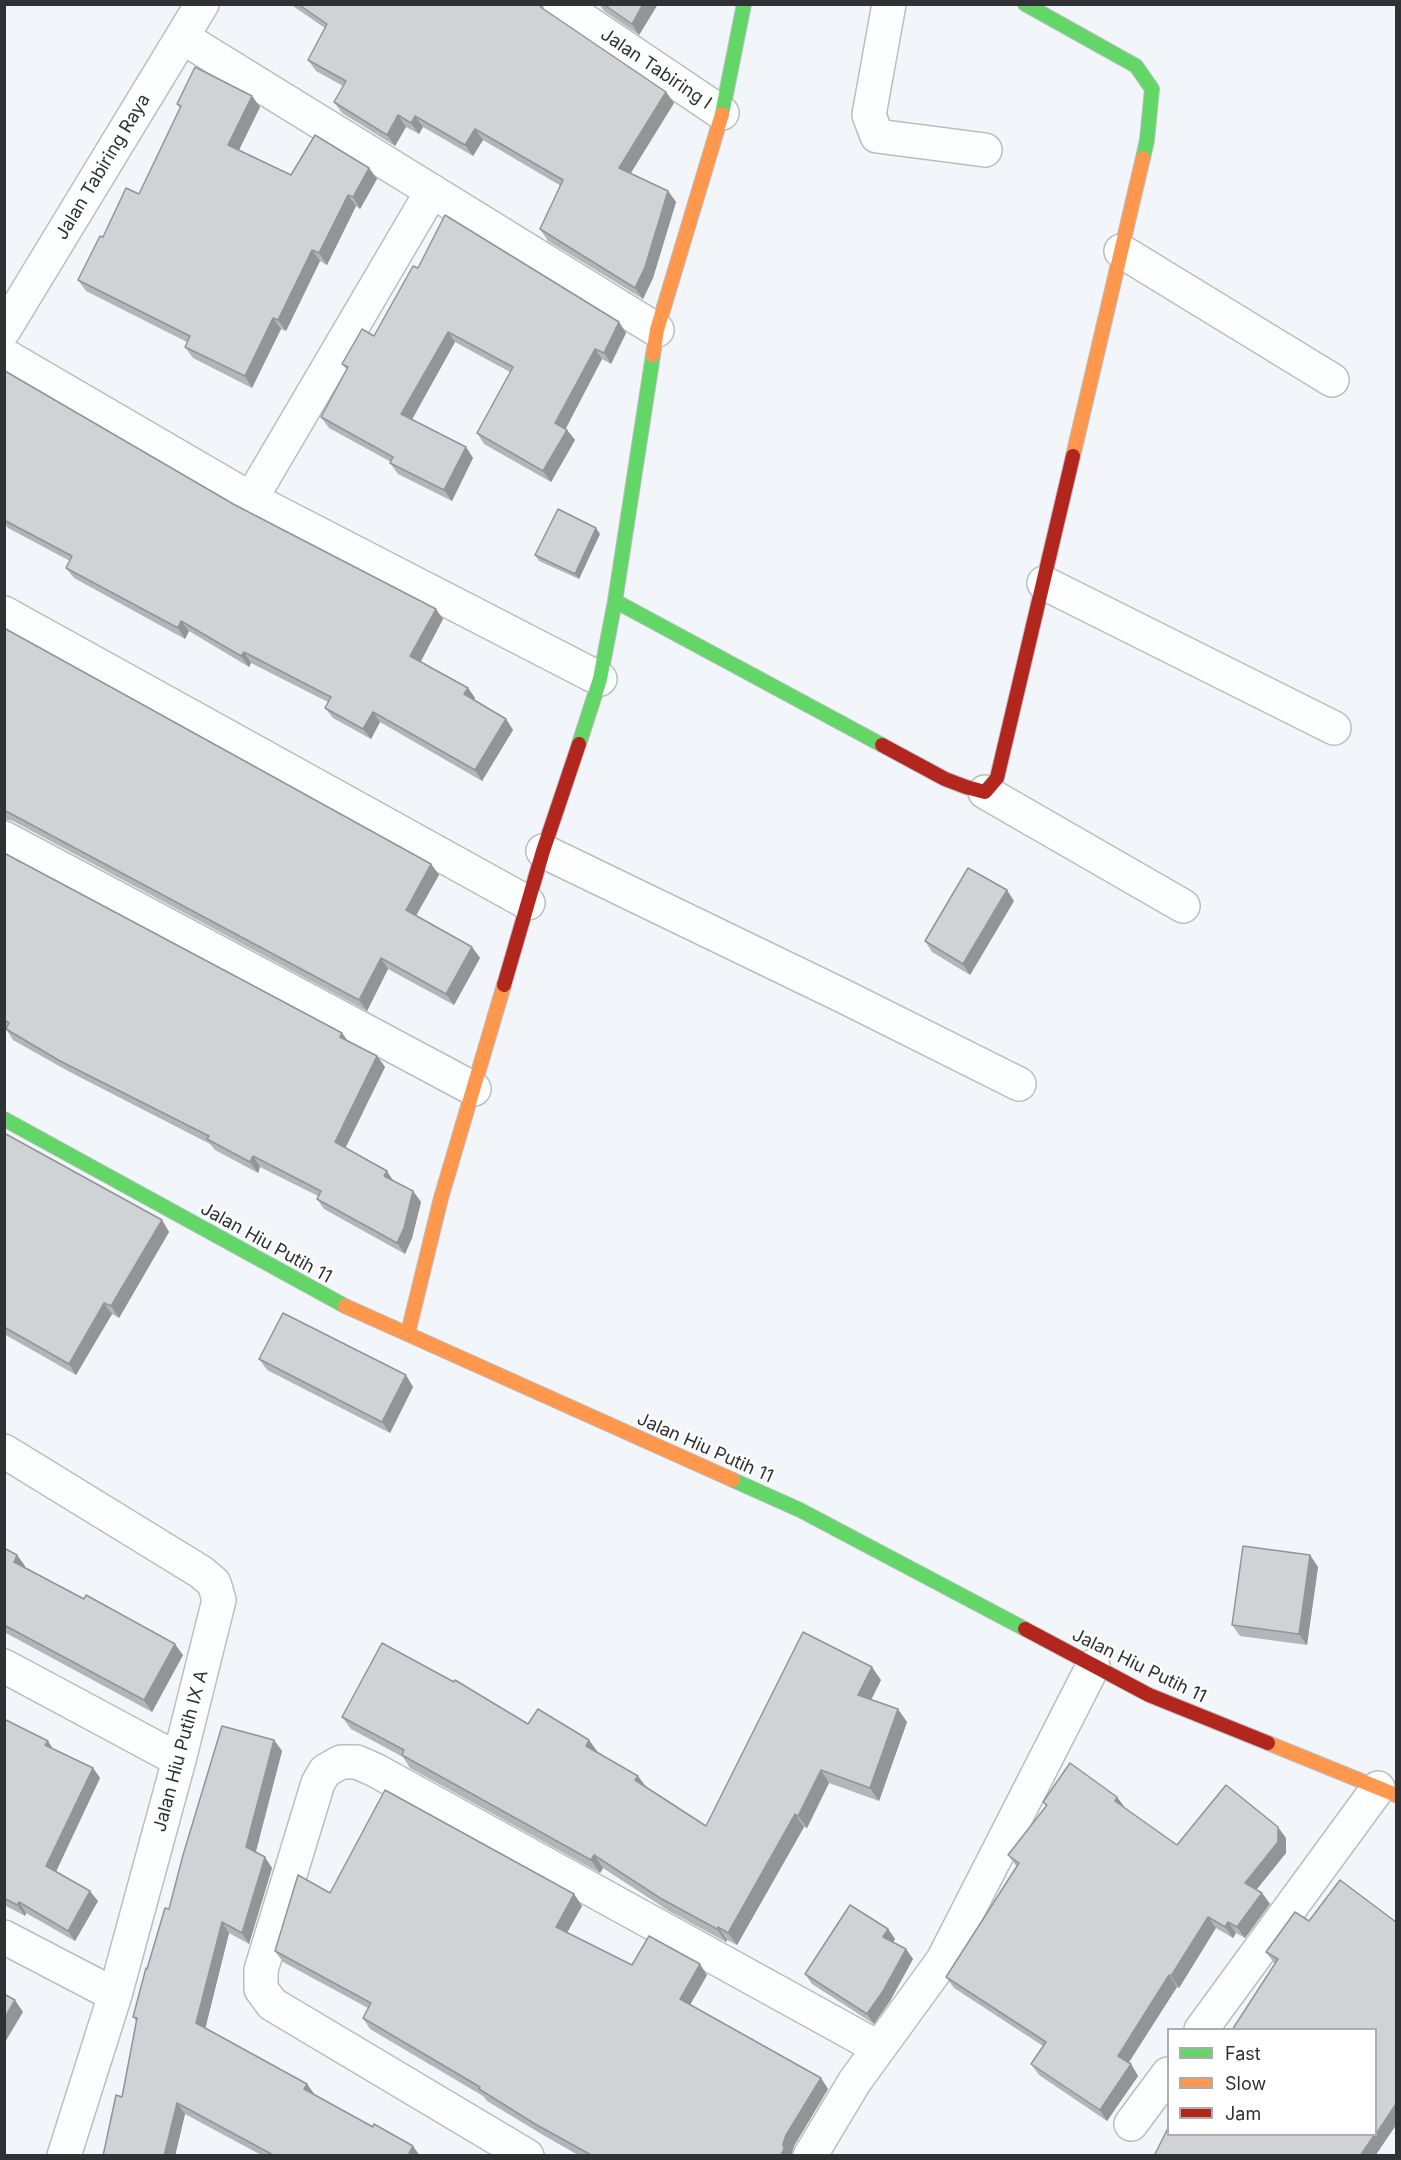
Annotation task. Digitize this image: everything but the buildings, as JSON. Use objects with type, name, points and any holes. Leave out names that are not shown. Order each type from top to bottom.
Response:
[{"type":"street","name":"Jalan Tabiring Raya","points":[[4,330],[202,4]]},
{"type":"street","name":"Jalan Tabiring I","points":[[560,4],[722,113]]},
{"type":"street","points":[[408,1333],[441,1198],[543,851],[600,679],[615,601],[657,330],[722,113],[744,4]]},
{"type":"street","points":[[889,4],[869,115],[877,136],[985,150]]},
{"type":"street","points":[[985,792],[997,778],[1044,583],[1148,140],[1152,89],[1136,66],[1025,4]]},
{"type":"street","points":[[182,37],[657,330]]},
{"type":"street","points":[[251,499],[432,191]]},
{"type":"street","points":[[1121,251],[1332,380]]},
{"type":"street","points":[[4,355],[251,499],[600,679]]},
{"type":"street","points":[[1044,583],[1334,728]]},
{"type":"street","points":[[615,601],[945,779],[985,792],[1183,906]]},
{"type":"street","points":[[4,614],[528,903]]},
{"type":"street","points":[[4,838],[474,1089]]},
{"type":"street","points":[[543,851],[1019,1084]]},
{"type":"street","name":"Jalan Hiu Putih 11","points":[[4,1119],[334,1301],[800,1510],[1149,1695],[1387,1792]]},
{"type":"street","name":"Jalan Hiu Putih IX A","points":[[4,1452],[201,1572],[214,1583],[219,1600],[180,1760],[115,1995],[64,2156]]},
{"type":"street","points":[[4,1666],[180,1760]]},
{"type":"street","points":[[810,2156],[855,2081],[944,1960],[1093,1666]]},
{"type":"street","points":[[527,2156],[272,2004],[261,1989],[261,1970],[318,1783],[325,1771],[341,1761],[357,1762],[375,1770],[879,2048]]},
{"type":"street","points":[[1203,2028],[1387,1792]]},
{"type":"street","points":[[4,1937],[115,1995]]},
{"type":"street","points":[[1131,2124],[1167,2075]]},
{"type":"traffic: fast","points":[[722,114],[744,4]]},
{"type":"traffic: fast","points":[[1025,4],[1136,66],[1152,89],[1143,158]]},
{"type":"traffic: fast","points":[[579,744],[600,679],[615,601],[653,355]]},
{"type":"traffic: fast","points":[[615,601],[882,745]]},
{"type":"traffic: fast","points":[[4,1119],[345,1306]]},
{"type":"traffic: fast","points":[[733,1480],[800,1510],[1025,1629]]},
{"type":"traffic: slow","points":[[653,355],[657,330],[722,114]]},
{"type":"traffic: slow","points":[[1073,456],[1143,158]]},
{"type":"traffic: slow","points":[[408,1333],[441,1198],[504,985]]},
{"type":"traffic: slow","points":[[345,1306],[733,1480]]},
{"type":"traffic: slow","points":[[1268,1743],[1396,1795]]},
{"type":"traffic: jam","points":[[882,745],[945,779],[966,787],[985,792],[997,778],[1073,456]]},
{"type":"traffic: jam","points":[[504,985],[543,851],[579,744]]},
{"type":"traffic: jam","points":[[1025,1629],[1149,1695],[1268,1743]]}]
